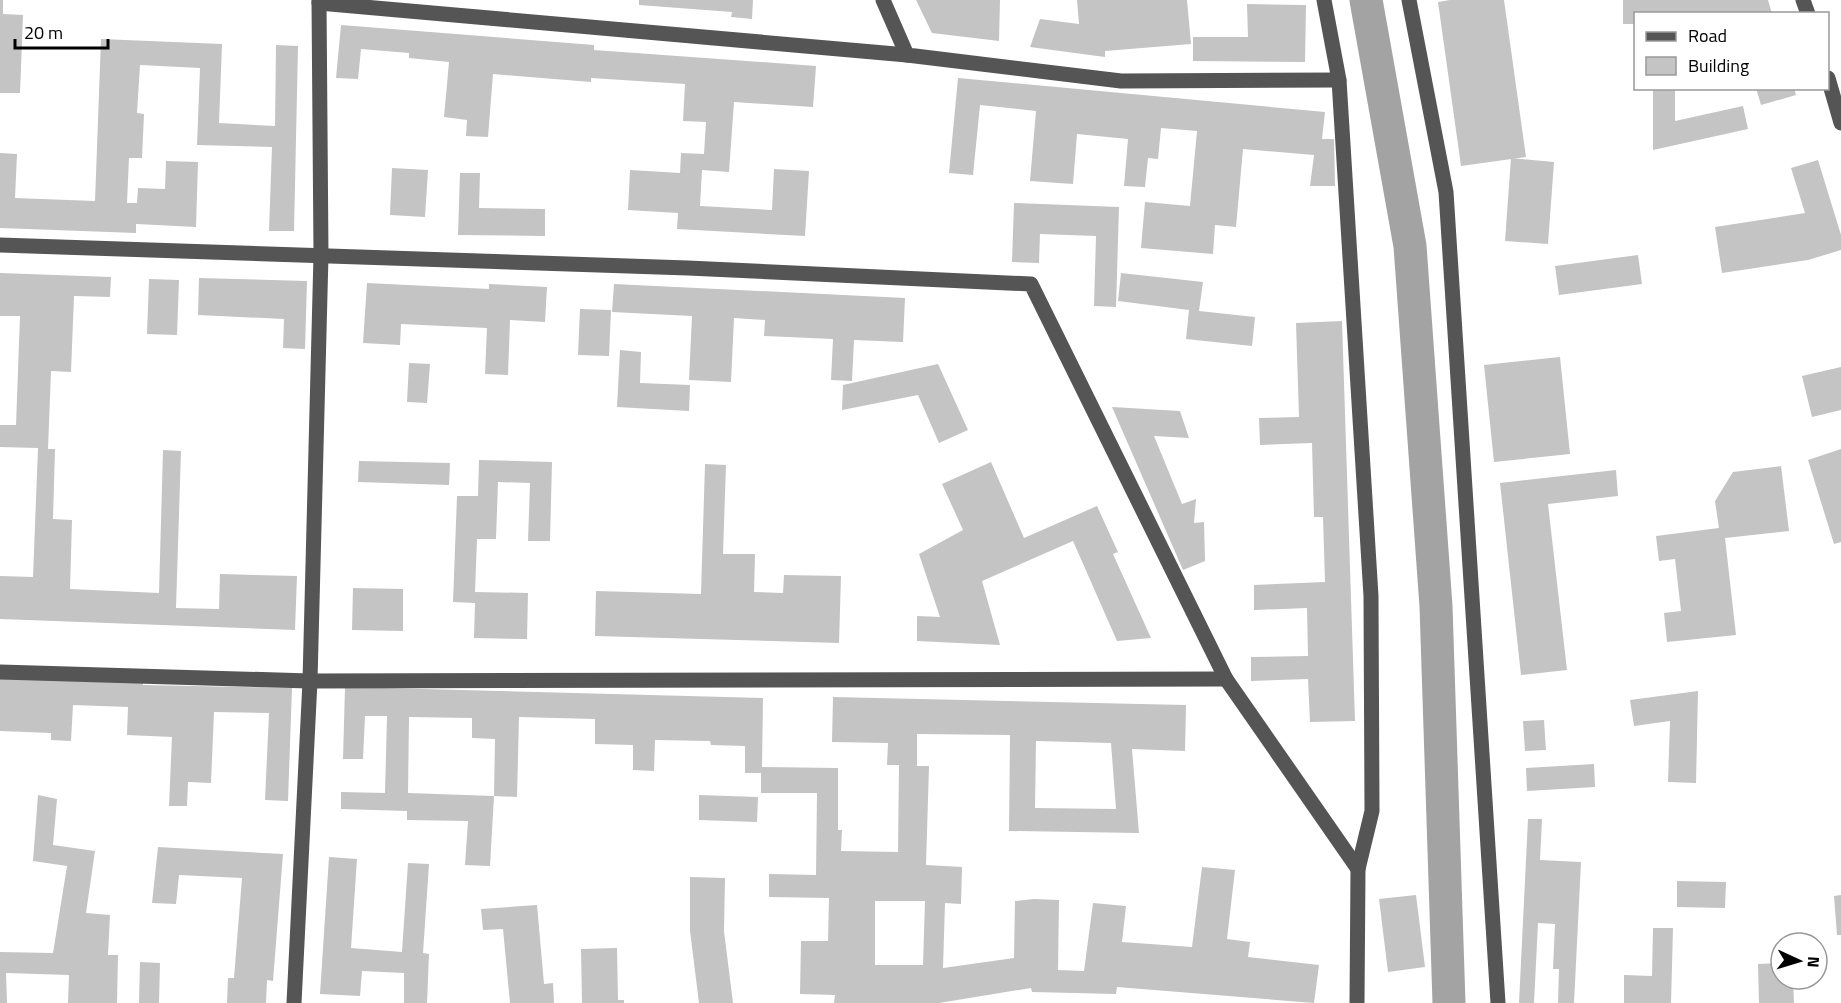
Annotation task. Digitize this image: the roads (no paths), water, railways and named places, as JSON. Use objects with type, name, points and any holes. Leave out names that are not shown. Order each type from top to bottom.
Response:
[{"type":"street","points":[[883,0],[907,55]]},
{"type":"street","points":[[1324,0],[1339,80],[1371,596],[1372,812],[1358,869],[1357,1003]]},
{"type":"street","points":[[1409,0],[1446,192],[1497,1003]]},
{"type":"street","points":[[294,1003],[310,681],[321,255],[319,2],[907,55],[1121,81],[1339,80]]},
{"type":"street","points":[[1829,84],[1841,123]]},
{"type":"street","points":[[0,245],[688,268],[1031,284],[1226,679],[1358,869]]},
{"type":"street","points":[[0,672],[310,681],[1226,679]]},
{"type":"waterway","points":[[1366,0],[1410,246],[1436,606],[1449,1003]]}]
